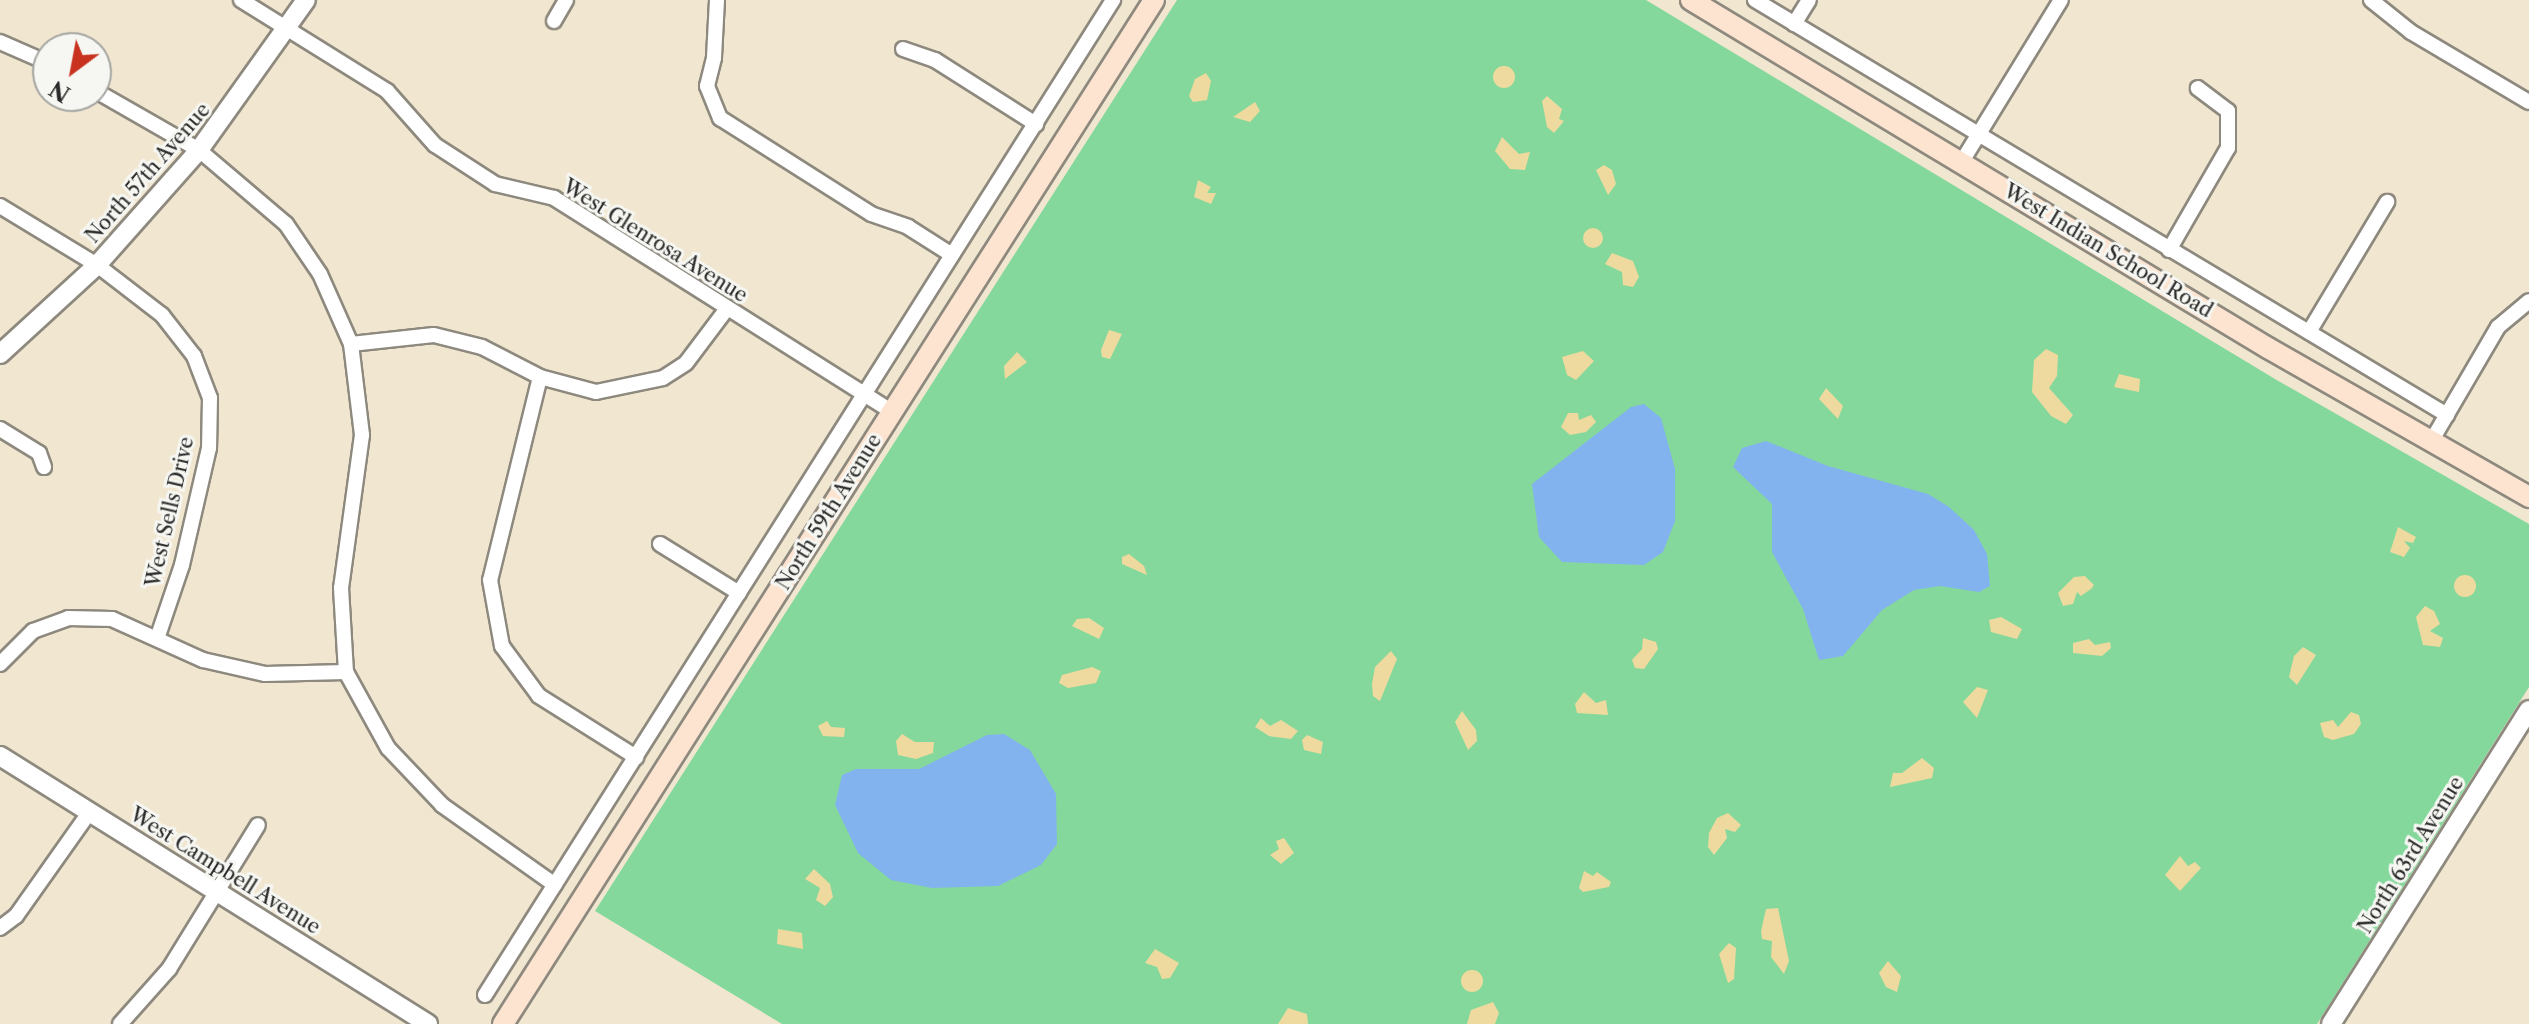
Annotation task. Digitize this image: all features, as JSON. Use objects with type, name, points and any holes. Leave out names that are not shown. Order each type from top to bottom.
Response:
[{"type":"main road","name":"West Indian School Road","points":[[1691,0],[1961,163],[2529,497]]},
{"type":"main road","name":"North 59th Avenue","points":[[503,1024],[893,412],[1146,3]]},
{"type":"street","name":"West Glenrosa Avenue","points":[[241,0],[387,91],[435,145],[495,184],[554,198],[726,310],[893,412]]},
{"type":"street","name":"North 57th Avenue","points":[[0,354],[97,265],[199,150],[289,30],[306,0]]},
{"type":"street","points":[[554,21],[566,0]]},
{"type":"street","points":[[717,0],[714,58],[707,86],[720,118],[871,214],[908,227],[952,255]]},
{"type":"street","name":"North 59th Avenue","points":[[485,995],[1113,0]]},
{"type":"street","name":"West Indian School Road","points":[[1755,0],[2447,415]]},
{"type":"street","points":[[1794,24],[1809,0]]},
{"type":"street","points":[[1961,163],[2061,0]]},
{"type":"street","points":[[2371,0],[2411,32],[2529,102]]},
{"type":"street","points":[[0,42],[32,56]]},
{"type":"street","points":[[903,49],[935,60],[1036,124]]},
{"type":"street","points":[[2169,250],[2228,148],[2228,111],[2198,88]]},
{"type":"street","points":[[112,100],[199,150],[286,224],[320,274],[351,344],[362,435],[341,588],[346,672],[388,748],[442,805],[555,885]]},
{"type":"street","points":[[2309,332],[2387,202]]},
{"type":"street","name":"West Sells Drive","points":[[0,206],[97,265],[162,315],[194,356],[210,398],[209,448],[182,565],[158,636]]},
{"type":"street","points":[[2432,440],[2498,327],[2529,301]]},
{"type":"street","points":[[351,344],[434,335],[482,347],[540,377],[596,392],[643,385],[686,363],[726,310]]},
{"type":"street","points":[[540,377],[490,580],[502,646],[539,696],[636,757]]},
{"type":"street","points":[[0,429],[39,453],[44,467]]},
{"type":"street","points":[[660,544],[739,593]]},
{"type":"street","points":[[0,664],[33,631],[68,618],[112,619],[158,636],[203,660],[265,674],[346,672]]},
{"type":"street","name":"North 63rd Avenue","points":[[2331,1024],[2529,710]]},
{"type":"street","name":"West Campbell Avenue","points":[[0,756],[428,1024]]},
{"type":"street","points":[[0,928],[24,905],[89,813]]},
{"type":"street","points":[[120,1024],[169,969],[258,825]]},
{"type":"green space","points":[[1177,0],[1646,0],[2275,379],[2529,524],[2529,687],[2317,1024],[782,1024],[595,911]]},
{"type":"sand","points":[[1504,66],[1512,69],[1515,77],[1512,85],[1504,88],[1496,85],[1493,77],[1496,69]]},
{"type":"sand","points":[[1206,73],[1211,81],[1207,100],[1193,102],[1189,96],[1195,79]]},
{"type":"sand","points":[[1547,96],[1562,109],[1559,119],[1564,121],[1554,133],[1547,127],[1542,101]]},
{"type":"sand","points":[[1255,102],[1260,111],[1250,122],[1233,117]]},
{"type":"sand","points":[[1502,137],[1519,154],[1530,152],[1525,170],[1510,169],[1495,151]]},
{"type":"sand","points":[[1604,165],[1612,170],[1616,184],[1608,195],[1596,170]]},
{"type":"sand","points":[[1198,180],[1211,187],[1207,193],[1216,193],[1211,204],[1194,197]]},
{"type":"sand","points":[[1593,228],[1600,231],[1603,238],[1600,245],[1593,248],[1586,245],[1583,238],[1586,231]]},
{"type":"sand","points":[[1612,253],[1633,261],[1639,277],[1633,287],[1623,285],[1622,272],[1605,264]]},
{"type":"sand","points":[[1109,330],[1122,334],[1110,359],[1102,357],[1101,350]]},
{"type":"sand","points":[[2046,349],[2058,355],[2057,376],[2049,388],[2073,415],[2066,424],[2051,416],[2032,392],[2034,360]]},
{"type":"sand","points":[[1583,351],[1594,361],[1576,380],[1567,375],[1562,357]]},
{"type":"sand","points":[[1017,352],[1027,362],[1005,379],[1004,366]]},
{"type":"sand","points":[[2119,374],[2140,379],[2139,392],[2114,387]]},
{"type":"sand","points":[[1826,388],[1843,406],[1838,419],[1819,399]]},
{"type":"sand","points":[[1568,413],[1578,413],[1579,420],[1591,415],[1596,422],[1586,432],[1570,435],[1561,427]]},
{"type":"sand","points":[[2398,527],[2416,537],[2413,543],[2404,541],[2410,548],[2404,557],[2390,552]]},
{"type":"sand","points":[[1129,554],[1144,566],[1147,575],[1122,564],[1122,557]]},
{"type":"sand","points":[[2465,575],[2473,578],[2476,586],[2473,594],[2465,597],[2457,594],[2454,586],[2457,578]]},
{"type":"sand","points":[[2085,576],[2094,585],[2081,596],[2077,592],[2073,604],[2063,606],[2058,593],[2074,577]]},
{"type":"sand","points":[[2425,606],[2434,611],[2440,624],[2430,631],[2443,638],[2440,647],[2423,645],[2416,617]]},
{"type":"sand","points":[[2001,617],[2022,629],[2017,639],[1991,632],[1989,620]]},
{"type":"sand","points":[[1089,618],[1104,628],[1099,639],[1072,626],[1077,619]]},
{"type":"sand","points":[[1643,638],[1656,642],[1658,649],[1644,669],[1635,668],[1632,660],[1642,649]]},
{"type":"sand","points":[[2089,639],[2095,645],[2110,642],[2111,648],[2102,656],[2073,653],[2073,643]]},
{"type":"sand","points":[[2303,647],[2316,655],[2297,685],[2289,677],[2294,656]]},
{"type":"sand","points":[[1391,651],[1397,659],[1380,701],[1373,696],[1375,667]]},
{"type":"sand","points":[[1092,667],[1101,671],[1096,683],[1068,688],[1059,683],[1062,675]]},
{"type":"sand","points":[[1977,687],[1988,690],[1977,718],[1963,702]]},
{"type":"sand","points":[[1584,692],[1596,703],[1606,700],[1608,715],[1577,713],[1575,704]]},
{"type":"sand","points":[[1462,711],[1476,730],[1477,741],[1468,750],[1455,722]]},
{"type":"sand","points":[[2351,712],[2359,715],[2361,724],[2354,734],[2333,740],[2324,737],[2320,723],[2333,720],[2338,727]]},
{"type":"sand","points":[[1261,718],[1270,726],[1281,720],[1298,731],[1291,739],[1269,736],[1255,727]]},
{"type":"sand","points":[[827,721],[831,727],[845,728],[844,737],[823,736],[818,726]]},
{"type":"sand","points":[[902,734],[915,742],[934,742],[933,753],[916,759],[898,755],[896,741]]},
{"type":"sand","points":[[1307,735],[1323,742],[1321,754],[1304,750],[1302,740]]},
{"type":"sand","points":[[1922,758],[1934,768],[1932,778],[1890,787],[1893,773],[1902,773]]},
{"type":"sand","points":[[1728,813],[1741,825],[1735,832],[1725,829],[1727,838],[1714,855],[1708,847],[1709,833],[1717,818]]},
{"type":"sand","points":[[1284,838],[1294,853],[1281,864],[1270,855],[1279,849],[1276,841]]},
{"type":"sand","points":[[2180,856],[2188,866],[2195,862],[2201,868],[2180,891],[2165,875]]},
{"type":"sand","points":[[814,869],[830,884],[833,897],[825,906],[816,900],[820,888],[805,879]]},
{"type":"sand","points":[[1584,871],[1593,876],[1597,872],[1611,882],[1609,887],[1583,892],[1579,888]]},
{"type":"sand","points":[[1778,908],[1789,961],[1784,974],[1771,957],[1772,941],[1762,939],[1761,931],[1766,909]]},
{"type":"sand","points":[[778,929],[802,933],[803,949],[777,944]]},
{"type":"sand","points":[[1729,943],[1736,948],[1734,979],[1728,983],[1719,954]]},
{"type":"sand","points":[[1155,949],[1179,963],[1170,978],[1162,979],[1157,967],[1145,963]]},
{"type":"sand","points":[[1888,961],[1901,976],[1897,992],[1886,987],[1879,973]]},
{"type":"sand","points":[[1472,970],[1480,973],[1483,981],[1480,989],[1472,992],[1464,989],[1461,981],[1464,973]]},
{"type":"sand","points":[[1493,1002],[1499,1013],[1495,1024],[1467,1024],[1471,1010]]},
{"type":"sand","points":[[1288,1008],[1307,1014],[1308,1024],[1278,1024]]},
{"type":"water","points":[[1644,404],[1661,418],[1675,469],[1675,521],[1663,552],[1644,565],[1562,562],[1539,537],[1532,484],[1631,407]]},
{"type":"water","points":[[1766,441],[1828,466],[1928,494],[1949,507],[1974,530],[1987,554],[1990,586],[1979,592],[1940,586],[1914,590],[1882,610],[1843,656],[1819,660],[1803,609],[1772,552],[1772,504],[1733,467],[1742,448]]},
{"type":"water","points":[[1004,734],[1030,750],[1056,794],[1057,844],[1041,865],[998,886],[932,888],[891,880],[858,853],[835,805],[842,775],[856,769],[919,769],[987,735]]}]
